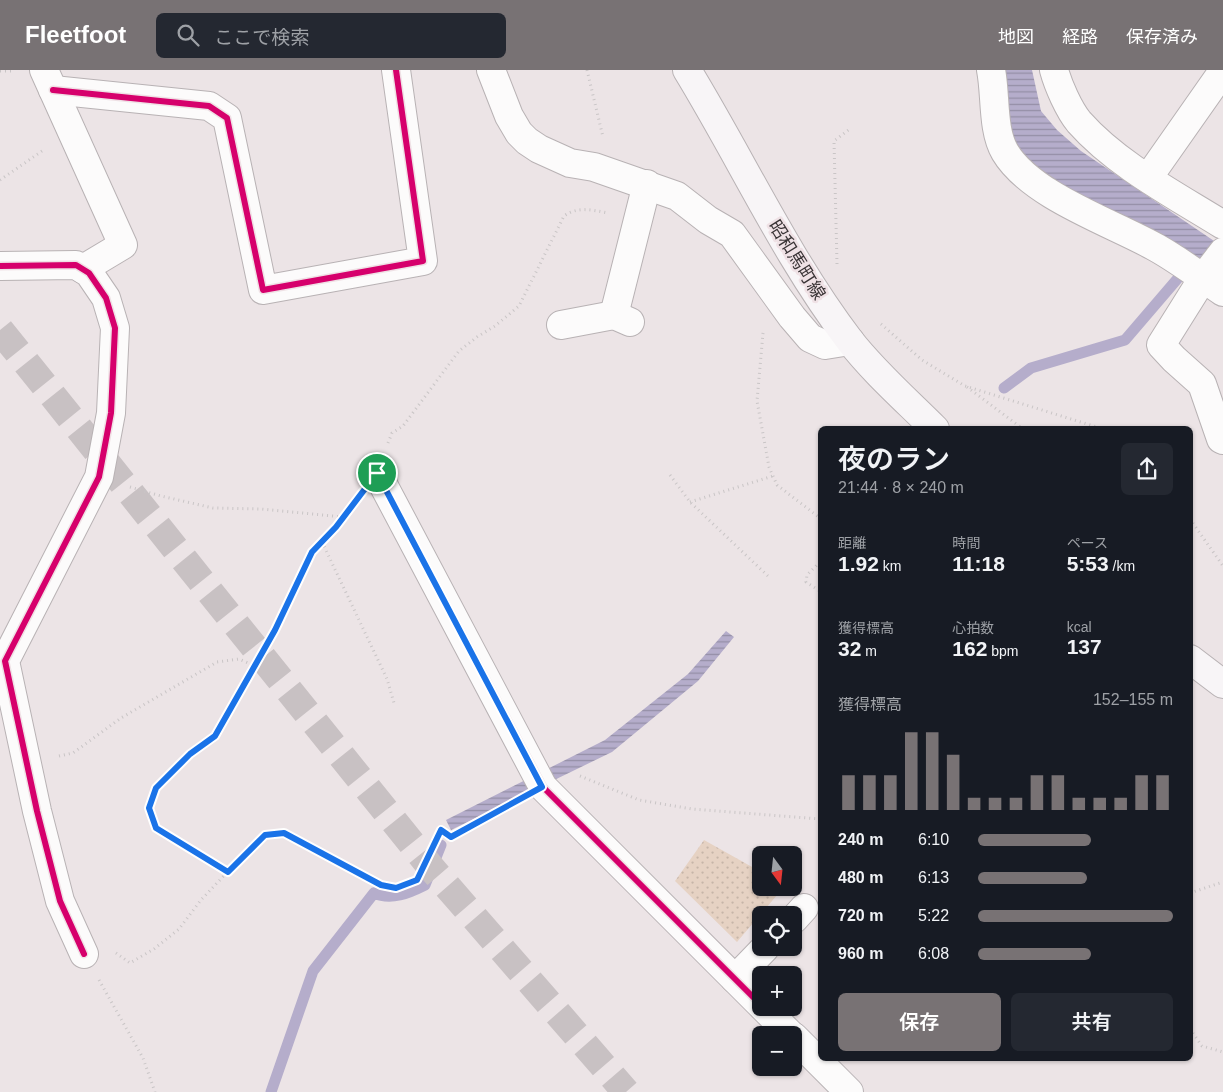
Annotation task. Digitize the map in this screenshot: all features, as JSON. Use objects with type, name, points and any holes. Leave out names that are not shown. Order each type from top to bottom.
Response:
[{"type":"main road","name":"昭和馬町線","points":[[687,70],[791,253],[850,341],[870,364],[932,426]]},
{"type":"main road","points":[[1193,662],[1223,684]]},
{"type":"street","points":[[49,80],[209,106],[227,118],[263,290],[423,261],[396,70]]},
{"type":"street","points":[[491,70],[509,116],[518,133],[538,149],[570,163],[594,167],[677,196],[708,220],[732,234],[792,317],[810,338],[825,345],[850,341]]},
{"type":"street","points":[[991,70],[997,127],[1004,150],[1015,166],[1030,180],[1082,211],[1157,248],[1213,285]]},
{"type":"street","points":[[1054,70],[1056,78],[1078,120],[1096,139],[1148,178],[1223,225]]},
{"type":"street","points":[[1148,178],[1223,71]]},
{"type":"street","points":[[49,80],[123,245],[83,269]]},
{"type":"street","points":[[561,325],[622,319],[647,184]]},
{"type":"street","points":[[1223,252],[1213,285],[1161,345],[1202,384],[1220,439],[1223,440]]},
{"type":"street","points":[[0,266],[76,265],[89,274],[106,298],[115,328],[111,412],[99,477],[3,662],[60,901],[84,954]]},
{"type":"street","points":[[377,473],[549,793],[752,996]]},
{"type":"street","points":[[735,979],[758,956]]},
{"type":"street","points":[[772,1016],[783,1026]]},
{"type":"street","points":[[802,1045],[849,1092]]},
{"type":"path","points":[[0,71],[18,70]]},
{"type":"path","points":[[570,163],[604,137],[587,70]]},
{"type":"path","points":[[818,293],[838,287],[834,141],[852,128]]},
{"type":"path","points":[[0,180],[72,130]]},
{"type":"path","points":[[228,872],[156,828],[149,808],[156,788],[190,754],[215,736],[275,630],[312,552],[344,517],[377,473],[380,458],[392,433],[403,426],[459,351],[496,326],[519,306],[564,216],[572,210],[588,209],[615,214]]},
{"type":"path","points":[[880,324],[922,360],[965,386],[1019,426]]},
{"type":"path","points":[[764,327],[757,401],[769,467],[777,485],[818,516]]},
{"type":"path","points":[[965,386],[1093,426]]},
{"type":"path","points":[[670,475],[690,502],[769,577]]},
{"type":"path","points":[[690,502],[773,476]]},
{"type":"path","points":[[99,477],[161,496],[213,508],[261,509],[344,517]]},
{"type":"path","points":[[1193,523],[1223,566]]},
{"type":"path","points":[[322,542],[387,679],[394,703]]},
{"type":"path","points":[[818,564],[807,575],[806,582],[818,590]]},
{"type":"path","points":[[27,763],[73,753],[120,718],[217,662],[239,659],[255,666]]},
{"type":"path","points":[[155,1092],[143,1058],[84,954],[109,948],[130,963],[154,950],[179,929],[201,900],[265,835],[284,833],[381,885],[396,888],[417,880],[441,830],[451,837],[549,793],[578,776],[639,800],[692,809],[818,819]]},
{"type":"path","points":[[1193,893],[1223,882]]},
{"type":"path","points":[[1193,1032],[1202,1046],[1223,1052]]},
{"type":"shaded area","points":[[1001,70],[1032,70],[1041,111],[1057,130],[1081,151],[1223,247],[1223,283],[1053,182],[1023,160],[1007,126]]},
{"type":"shaded area","points":[[726,631],[734,637],[698,681],[612,752],[451,830],[446,820],[605,740],[688,674]]},
{"type":"shaded area","points":[[704,840],[752,867],[752,896],[776,896],[768,906],[752,906],[752,924],[737,942],[675,881]]},
{"type":"waterway","points":[[1004,388],[1031,368],[1125,340],[1179,277]]},
{"type":"waterway","points":[[271,1092],[313,971],[374,893],[393,896],[425,885],[441,845]]},
{"type":"tunnel","points":[[0,330],[433,870],[626,1092]]},
{"type":"cycle path","points":[[53,90],[209,106],[227,118],[263,290],[423,261],[396,70]]},
{"type":"cycle path","points":[[0,266],[76,265],[89,273],[106,298],[115,328],[111,413],[99,477],[5,661],[37,811],[60,901],[84,954]]},
{"type":"cycle path","points":[[377,473],[543,787],[752,996]]},
{"type":"route","points":[[377,473],[542,787],[451,837],[441,830],[417,880],[396,888],[381,885],[284,833],[265,835],[228,872],[156,828],[149,808],[156,788],[190,754],[215,736],[275,630],[312,552],[336,527],[377,473]]}]
